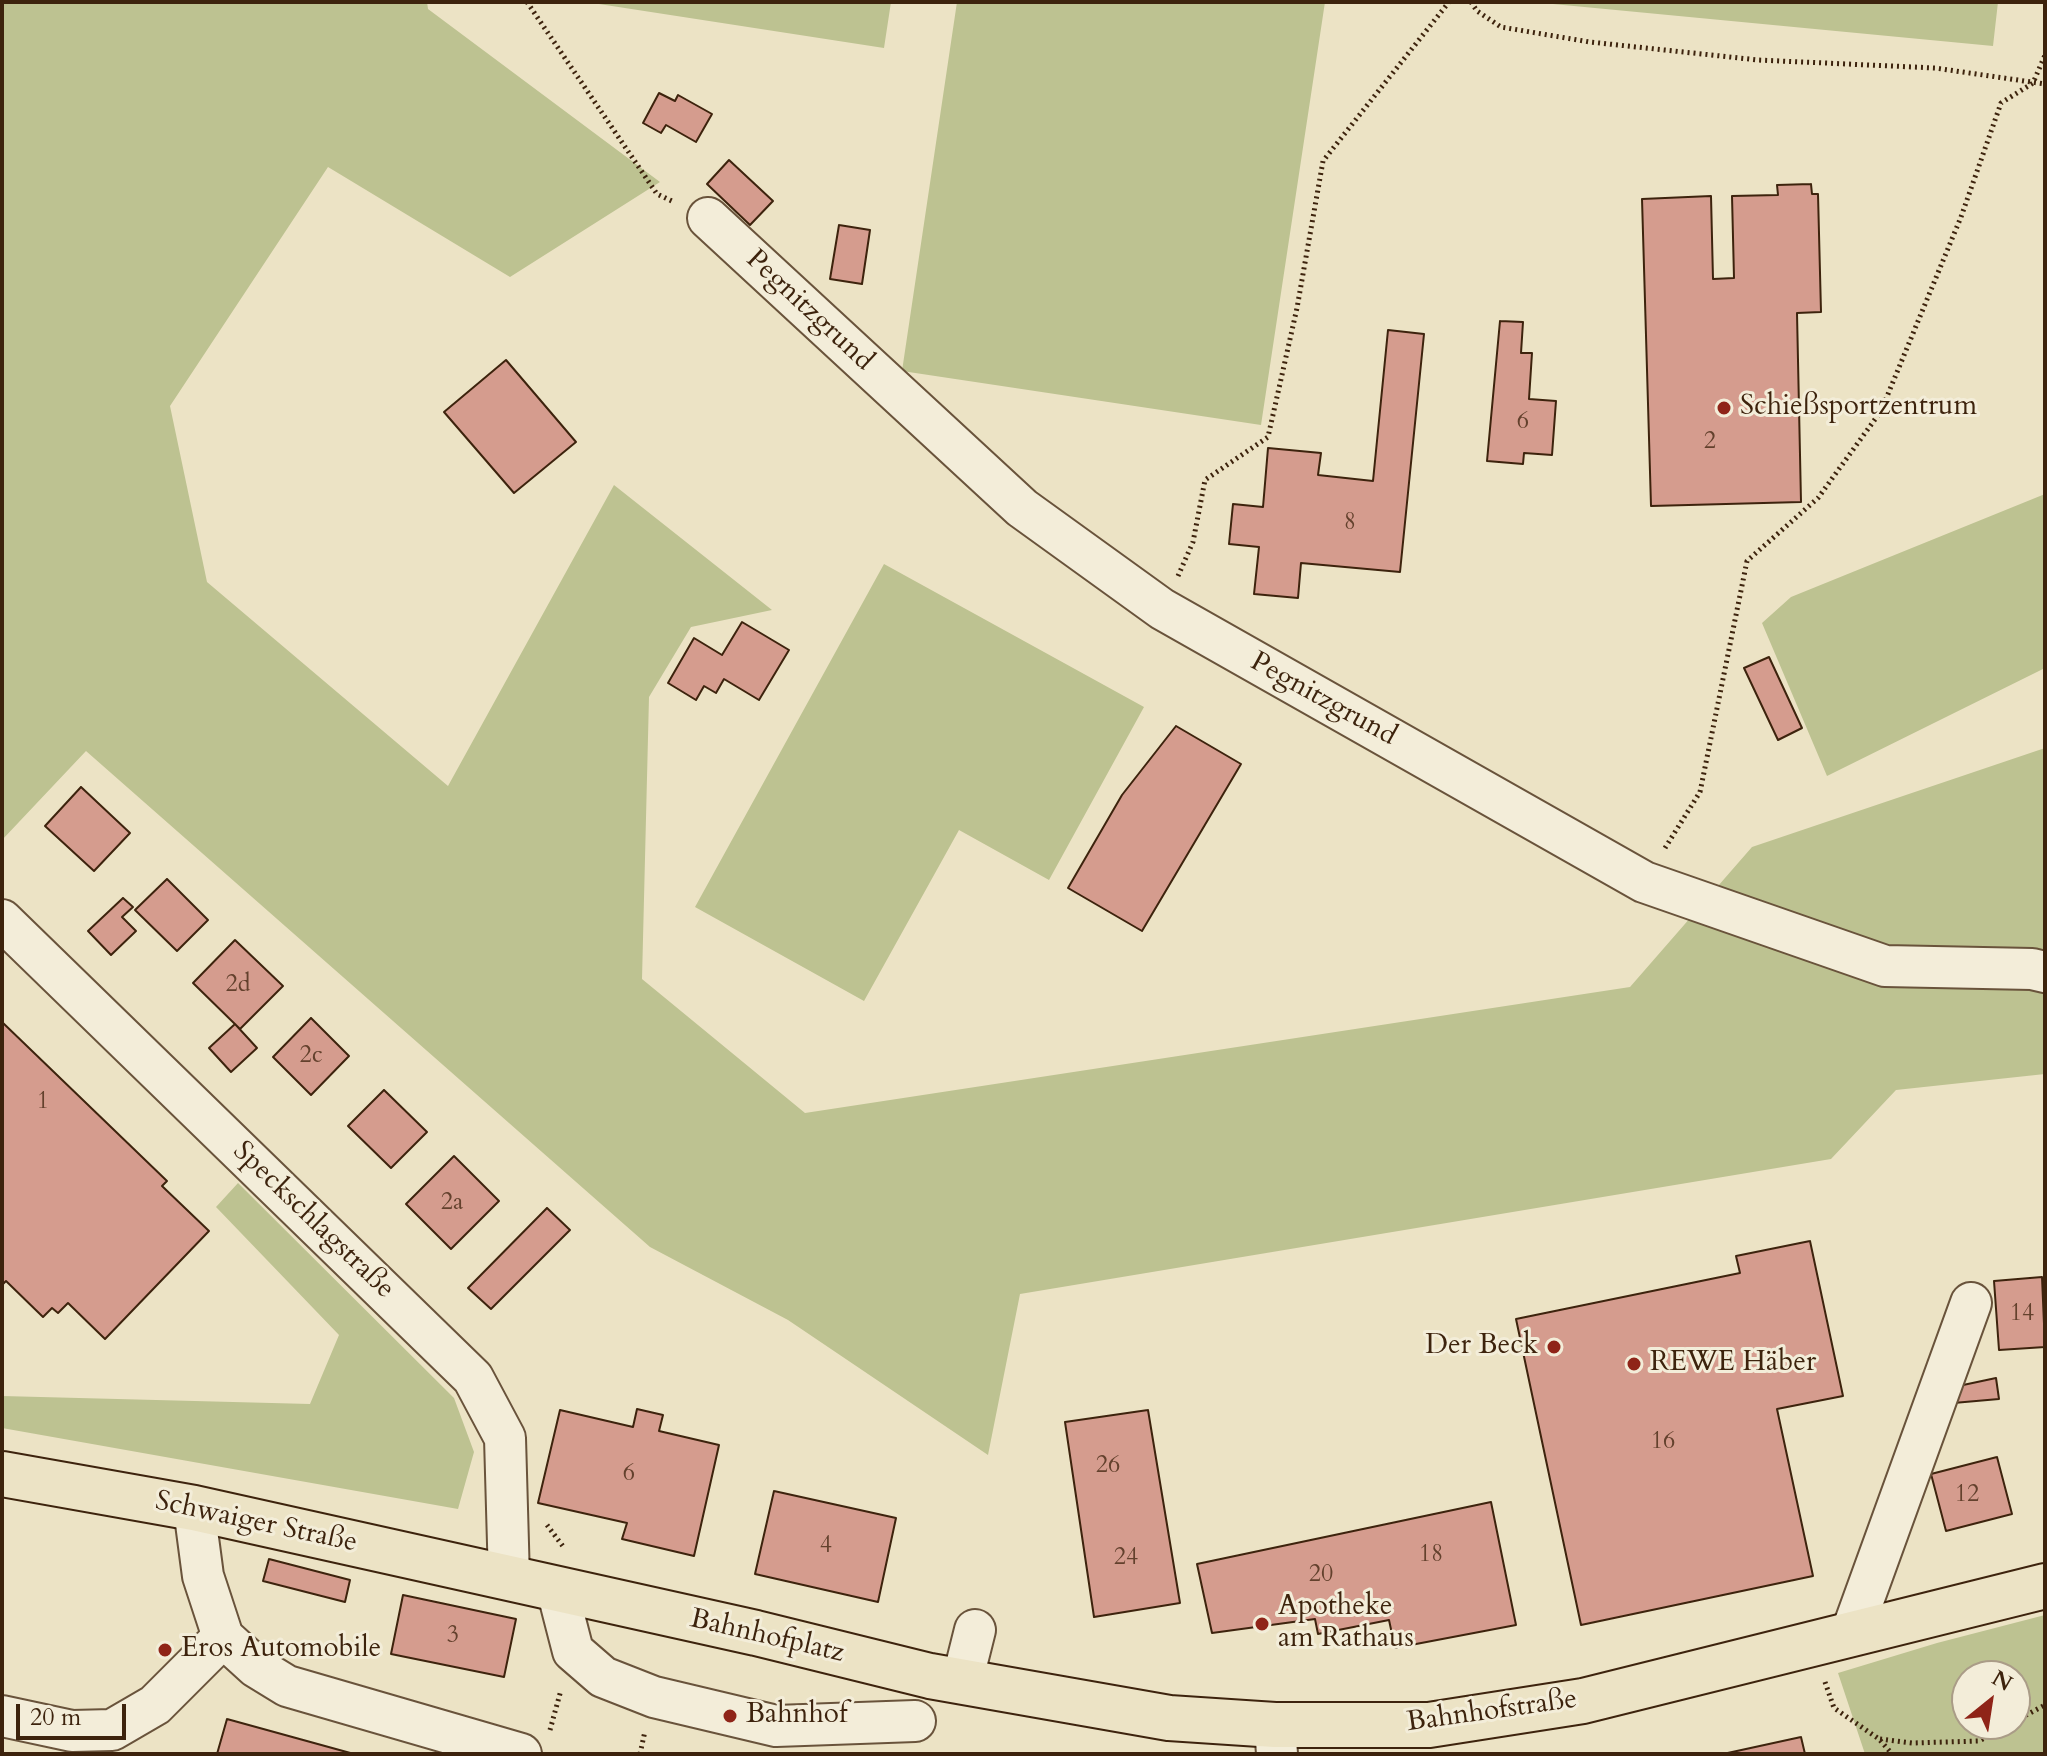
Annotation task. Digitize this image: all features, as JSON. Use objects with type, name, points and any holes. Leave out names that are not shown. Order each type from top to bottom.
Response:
[{"type":"main road","name":"Schwaiger Straße","points":[[2,1474],[194,1508],[509,1579]]},
{"type":"main road","name":"Bahnhofplatz","points":[[509,1579],[756,1633],[946,1679]]},
{"type":"main road","name":"Bahnhofstraße","points":[[946,1679],[1276,1740],[1429,1725],[1583,1701],[2045,1586]]},
{"type":"street","name":"Pegnitzgrund","points":[[708,218],[1022,508],[1162,609],[1644,882],[1885,966],[2032,969],[2045,972]]},
{"type":"street","name":"Speckschlagstraße","points":[[2,920],[473,1378],[505,1438],[509,1579]]},
{"type":"street","points":[[1832,1638],[1971,1303]]},
{"type":"street","points":[[194,1508],[203,1576],[223,1637],[256,1667],[287,1686],[534,1747]]},
{"type":"street","points":[[557,1589],[573,1651],[603,1677],[654,1697],[776,1726],[915,1721]]},
{"type":"street","points":[[893,1754],[946,1679],[975,1630]]},
{"type":"street","points":[[2,1716],[72,1731],[112,1730],[155,1705],[223,1637]]},
{"type":"path","points":[[527,2],[657,194],[708,218]]},
{"type":"path","points":[[1162,609],[1193,542],[1205,480],[1268,437],[1297,308],[1323,161],[1449,2]]},
{"type":"path","points":[[1471,2],[1477,11],[1501,27],[1590,42],[1758,60],[1935,68],[2045,84]]},
{"type":"path","points":[[1644,882],[1700,792],[1747,561],[1818,498],[1881,411],[1961,217],[2001,103],[2033,83],[2045,55]]},
{"type":"path","points":[[1832,1638],[1834,1708],[1879,1739],[1892,1754]]},
{"type":"path","points":[[534,1747],[573,1651]]},
{"type":"path","points":[[640,1754],[645,1730]]},
{"type":"path","points":[[1879,1739],[1912,1743],[1981,1740]]},
{"type":"green space","points":[[2,2],[427,2],[428,9],[660,182],[510,277],[328,167],[170,406],[207,582],[448,786],[614,485],[772,610],[691,627],[649,697],[642,979],[805,1113],[1630,987],[1752,847],[2045,748],[2045,1074],[1896,1090],[1831,1159],[1020,1294],[988,1455],[788,1320],[650,1247],[86,751],[2,840]]},
{"type":"green space","points":[[586,2],[891,2],[884,48]]},
{"type":"green space","points":[[957,2],[1325,2],[1261,425],[902,371]]},
{"type":"green space","points":[[1532,2],[1998,2],[1993,46]]},
{"type":"green space","points":[[2045,494],[2045,668],[1827,776],[1762,623],[1791,597]]},
{"type":"green space","points":[[884,564],[1144,707],[1049,880],[959,830],[864,1001],[695,907]]},
{"type":"green space","points":[[238,1183],[454,1398],[474,1452],[458,1509],[2,1428],[2,1396],[310,1404],[339,1335],[216,1207]]},
{"type":"green space","points":[[2045,1615],[2045,1754],[1865,1754],[1838,1673]]},
{"type":"building","points":[[659,93],[675,101],[678,95],[712,114],[696,142],[666,125],[661,133],[643,123]]},
{"type":"building","points":[[729,160],[773,201],[750,225],[707,184]]},
{"type":"building","name":"Schießsportzentrum","points":[[1811,184],[1812,194],[1818,194],[1821,312],[1797,313],[1801,502],[1651,506],[1642,199],[1711,196],[1713,279],[1734,278],[1732,196],[1778,195],[1777,185]]},
{"type":"building","points":[[839,225],[870,230],[862,284],[830,279]]},
{"type":"building","points":[[1500,321],[1523,322],[1521,353],[1532,353],[1529,399],[1556,401],[1552,455],[1524,453],[1523,464],[1487,461]]},
{"type":"building","points":[[1388,330],[1424,334],[1400,572],[1301,563],[1298,598],[1254,594],[1259,547],[1229,544],[1233,504],[1263,507],[1268,448],[1321,453],[1318,475],[1373,481]]},
{"type":"building","points":[[506,360],[576,442],[514,493],[444,412]]},
{"type":"building","points":[[742,622],[789,650],[759,700],[724,679],[716,693],[704,686],[696,700],[668,683],[694,638],[722,655]]},
{"type":"building","points":[[1769,657],[1802,728],[1778,740],[1744,668]]},
{"type":"building","points":[[1176,726],[1241,764],[1142,931],[1068,888],[1122,795]]},
{"type":"building","points":[[81,787],[130,833],[94,871],[45,826]]},
{"type":"building","points":[[167,879],[208,920],[177,951],[135,910]]},
{"type":"building","points":[[123,898],[133,907],[122,917],[136,931],[111,955],[88,931]]},
{"type":"building","points":[[235,940],[283,986],[240,1029],[193,983]]},
{"type":"building","points":[[311,1018],[349,1056],[311,1095],[273,1057]]},
{"type":"building","points":[[2,1022],[167,1181],[162,1186],[209,1231],[105,1339],[68,1303],[58,1313],[52,1308],[43,1317],[6,1281],[2,1285]]},
{"type":"building","points":[[235,1024],[257,1048],[231,1072],[209,1048]]},
{"type":"building","points":[[384,1090],[427,1132],[391,1168],[348,1126]]},
{"type":"building","points":[[454,1156],[499,1201],[451,1249],[406,1204]]},
{"type":"building","points":[[547,1208],[570,1230],[491,1309],[468,1288]]},
{"type":"building","points":[[1810,1241],[1843,1396],[1777,1409],[1813,1576],[1581,1625],[1516,1319],[1740,1273],[1736,1256]]},
{"type":"building","points":[[2042,1277],[2045,1347],[1999,1350],[1994,1281]]},
{"type":"building","points":[[1996,1378],[1999,1399],[1942,1404],[1949,1388]]},
{"type":"building","points":[[637,1409],[663,1415],[659,1431],[719,1445],[694,1556],[622,1539],[627,1523],[538,1503],[560,1410],[633,1427]]},
{"type":"building","points":[[1148,1410],[1180,1603],[1094,1617],[1065,1422]]},
{"type":"building","points":[[1997,1457],[2012,1514],[1946,1531],[1931,1474]]},
{"type":"building","points":[[774,1491],[896,1518],[878,1602],[755,1574]]},
{"type":"building","points":[[1491,1502],[1516,1625],[1395,1648],[1389,1620],[1318,1634],[1315,1619],[1212,1633],[1197,1564]]},
{"type":"building","points":[[269,1559],[350,1580],[345,1602],[263,1581]]},
{"type":"building","points":[[403,1595],[516,1619],[504,1677],[391,1654]]},
{"type":"building","points":[[227,1719],[354,1754],[217,1754]]},
{"type":"building","points":[[1801,1737],[1805,1754],[1723,1754]]},
{"type":"place","name":"Schießsportzentrum","points":[[1724,408]]},
{"type":"place","name":"Der Beck","points":[[1554,1347]]},
{"type":"place","name":"REWE Häber","points":[[1634,1364]]},
{"type":"place","name":"Apotheke am Rathaus","points":[[1262,1624]]},
{"type":"place","name":"Eros Automobile","points":[[165,1650]]},
{"type":"place","name":"Bahnhof","points":[[730,1716]]}]
